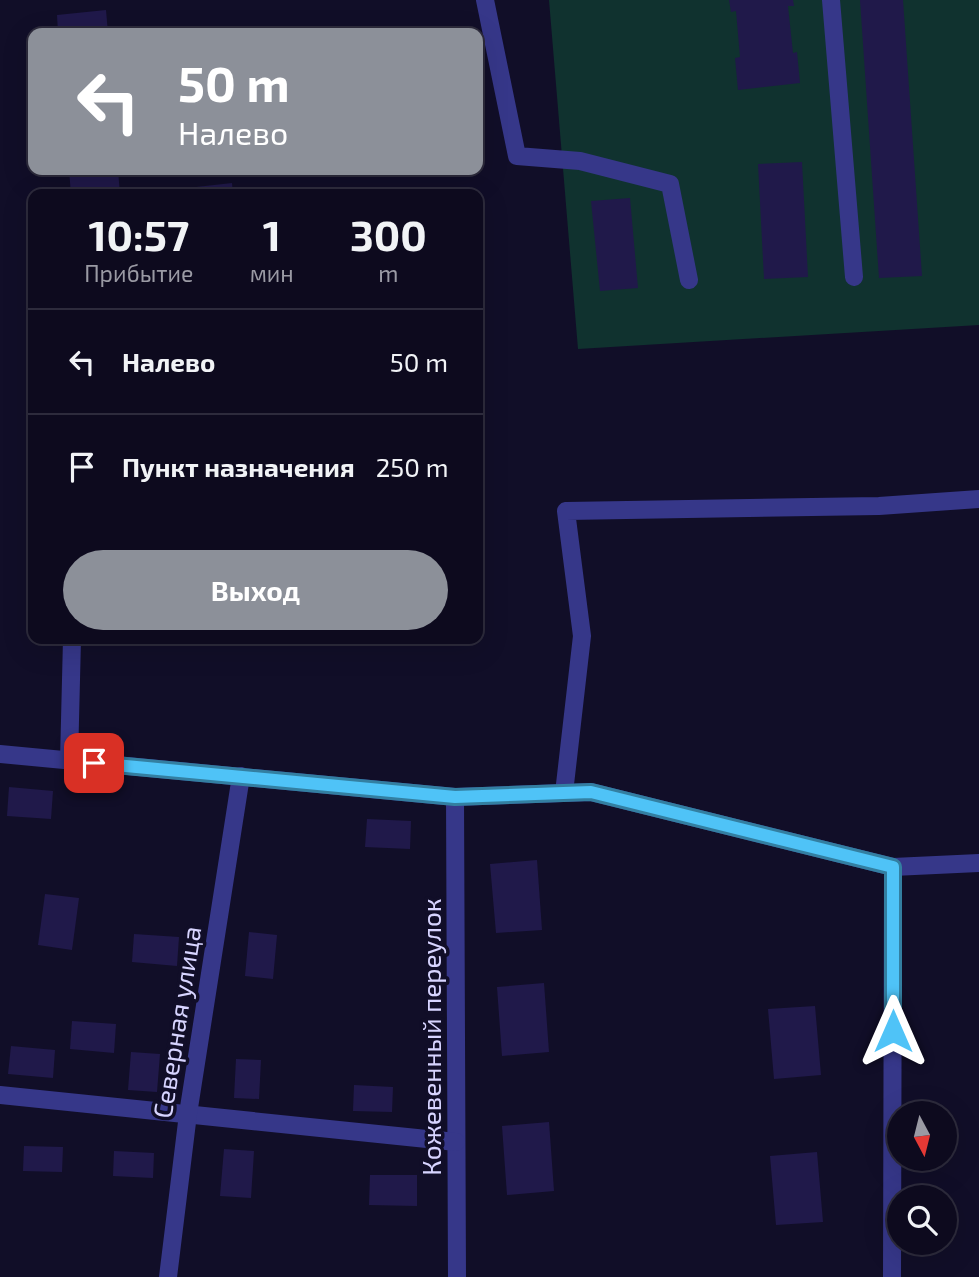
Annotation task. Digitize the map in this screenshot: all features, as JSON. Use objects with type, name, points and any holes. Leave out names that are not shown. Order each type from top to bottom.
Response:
[{"type":"street","points":[[485,0],[517,156],[580,160],[670,184],[689,280]]},
{"type":"street","points":[[831,0],[854,277]]},
{"type":"street","points":[[564,793],[582,636],[566,511],[879,506],[979,499]]},
{"type":"street","points":[[69,761],[72,644]]},
{"type":"street","points":[[0,754],[455,797],[591,792],[893,867],[979,863]]},
{"type":"street","name":"Северная улица","points":[[168,1277],[188,1114],[242,776]]},
{"type":"street","name":"Кожевенный переулок","points":[[455,797],[457,1277]]},
{"type":"street","points":[[892,1277],[893,867]]},
{"type":"street","points":[[0,1095],[456,1142]]},
{"type":"green space","points":[[549,0],[979,0],[979,325],[578,349]]},
{"type":"building","points":[[729,0],[793,0],[794,6],[788,6],[793,53],[797,52],[800,83],[738,90],[735,58],[740,57],[736,11],[731,12]]},
{"type":"building","points":[[860,0],[903,0],[922,276],[879,278]]},
{"type":"building","points":[[106,10],[108,28],[58,28],[57,15]]},
{"type":"building","points":[[802,162],[808,277],[764,279],[758,164]]},
{"type":"building","points":[[69,175],[118,175],[120,189],[71,189]]},
{"type":"building","points":[[232,183],[233,189],[196,189]]},
{"type":"building","points":[[630,198],[638,288],[600,291],[591,201]]},
{"type":"building","points":[[9,787],[53,791],[51,819],[7,816]]},
{"type":"building","points":[[367,819],[411,821],[410,849],[365,847]]},
{"type":"building","points":[[537,860],[542,930],[496,933],[490,864]]},
{"type":"building","points":[[45,894],[79,898],[72,950],[38,945]]},
{"type":"building","points":[[249,932],[277,935],[273,979],[245,976]]},
{"type":"building","points":[[134,934],[179,937],[177,966],[132,962]]},
{"type":"building","points":[[544,983],[549,1052],[502,1056],[497,987]]},
{"type":"building","points":[[815,1006],[821,1075],[774,1079],[768,1009]]},
{"type":"building","points":[[72,1021],[116,1024],[114,1053],[70,1049]]},
{"type":"building","points":[[11,1046],[55,1050],[53,1078],[8,1074]]},
{"type":"building","points":[[131,1052],[160,1054],[157,1092],[128,1090]]},
{"type":"building","points":[[236,1059],[261,1060],[259,1099],[234,1098]]},
{"type":"building","points":[[354,1085],[393,1087],[392,1112],[353,1111]]},
{"type":"building","points":[[549,1122],[554,1191],[507,1195],[502,1126]]},
{"type":"building","points":[[24,1146],[63,1147],[62,1172],[23,1171]]},
{"type":"building","points":[[224,1149],[254,1151],[251,1198],[220,1196]]},
{"type":"building","points":[[114,1151],[154,1153],[153,1178],[113,1176]]},
{"type":"building","points":[[817,1152],[823,1222],[776,1225],[770,1156]]},
{"type":"building","points":[[370,1175],[417,1175],[417,1206],[369,1205]]},
{"type":"route","points":[[94,763],[455,797],[591,792],[893,867],[893,1031]]}]
